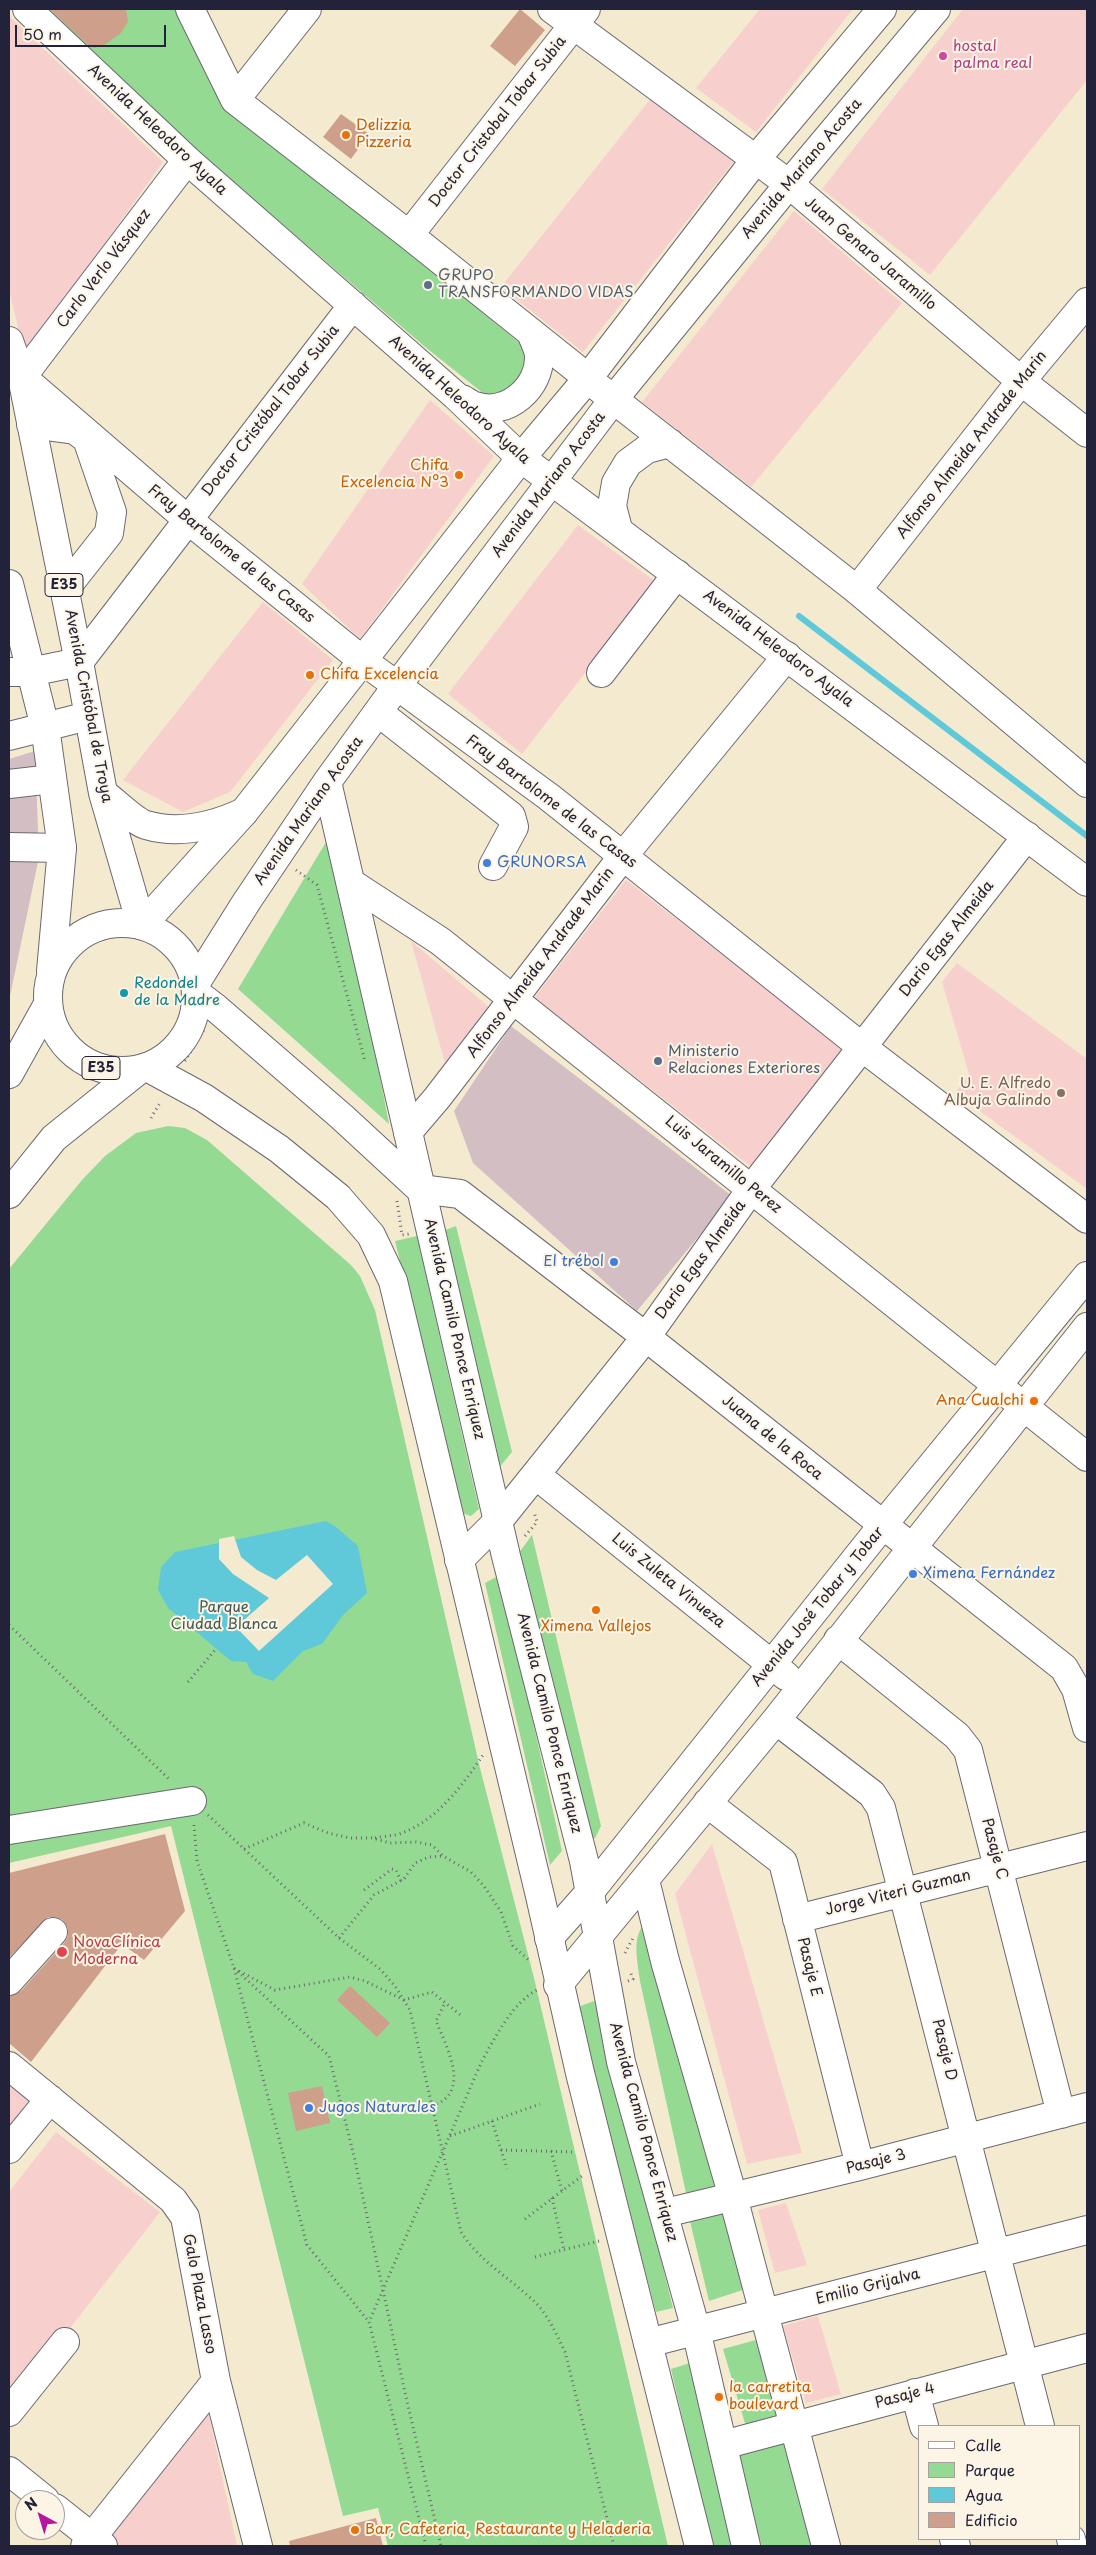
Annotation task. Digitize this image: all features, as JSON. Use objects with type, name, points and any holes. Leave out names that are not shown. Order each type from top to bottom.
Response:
[{"type":"main road","name":"Avenida Heleodoro Ayala","points":[[28,9],[187,160],[456,396],[521,458],[1087,882]]},
{"type":"main road","points":[[190,9],[235,100],[409,235],[613,400],[857,590],[1084,775]]},
{"type":"main road","points":[[235,100],[307,9]]},
{"type":"main road","points":[[420,1189],[195,989],[189,966],[179,950],[166,938],[142,924],[244,812],[521,458],[588,378],[756,159],[882,9]]},
{"type":"main road","name":"Avenida Mariano Acosta","points":[[195,989],[247,901],[327,782],[396,687],[613,400],[788,184],[936,9]]},
{"type":"main road","name":"Juan Genaro Jaramillo","points":[[570,14],[788,184],[1021,381],[1087,433]]},
{"type":"main road","name":"Doctor Cristobal Tobar Subia","points":[[409,235],[570,14]]},
{"type":"main road","name":"Carlo Verlo Vásquez","points":[[22,377],[187,160]]},
{"type":"main road","name":"Alfonso Almeida Andrade Marin","points":[[857,590],[1021,381],[1087,302]]},
{"type":"main road","name":"Doctor Cristóbal Tobar Subia","points":[[80,662],[187,519],[353,305]]},
{"type":"main road","points":[[456,396],[476,407],[500,408],[521,397],[535,378],[539,355],[531,333]]},
{"type":"main road","name":"Avenida Cristóbal de Troya","points":[[9,341],[22,377],[80,662],[103,793],[142,924]]},
{"type":"main road","name":"Fray Bartolome de las Casas","points":[[22,377],[187,519],[396,687],[549,797],[862,1047],[1087,1219]]},
{"type":"main road","points":[[31,424],[74,430],[87,439],[112,512],[109,533],[65,589]]},
{"type":"main road","points":[[618,529],[612,506],[616,484],[628,463],[647,449],[670,443]]},
{"type":"main road","points":[[601,673],[678,574]]},
{"type":"main road","name":"E35","points":[[9,584],[19,672],[45,727],[62,848],[48,1004],[52,1025],[63,1043],[78,1058],[97,1068],[119,1072],[144,1068]]},
{"type":"main road","name":"Alfonso Almeida Andrade Marin","points":[[408,1132],[437,1098],[623,856],[787,656]]},
{"type":"main road","points":[[19,672],[80,662]]},
{"type":"main road","points":[[378,712],[511,816],[514,827],[493,866]]},
{"type":"main road","points":[[9,736],[88,716]]},
{"type":"main road","points":[[9,784],[52,779]]},
{"type":"main road","name":"Avenida Camilo Ponce Enriquez","points":[[327,782],[420,1189],[432,1228],[506,1556],[584,1861],[621,2062],[665,2213],[696,2330],[746,2546]]},
{"type":"main road","points":[[103,793],[145,825],[186,829],[218,824],[244,812]]},
{"type":"main road","name":"Dario Egas Almeida","points":[[459,1560],[499,1520],[646,1337],[752,1188],[1027,836]]},
{"type":"main road","points":[[9,847],[62,848]]},
{"type":"main road","name":"Luis Jaramillo Perez","points":[[351,883],[440,941],[1087,1457]]},
{"type":"main road","name":"E35","points":[[51,976],[60,958],[73,942],[90,931],[110,925],[142,924]]},
{"type":"main road","name":"E35","points":[[9,1194],[54,1138],[144,1068],[174,1050],[184,1038],[195,1009],[195,989]]},
{"type":"main road","name":"E35","points":[[9,1074],[48,1004]]},
{"type":"main road","points":[[144,1068],[204,1098],[278,1149],[338,1197],[370,1235],[393,1281],[549,1938],[548,1987],[648,2342],[699,2546]]},
{"type":"main road","name":"Juana de la Roca","points":[[420,1189],[460,1194],[646,1337],[882,1526],[1064,1668],[1076,1689],[1087,1728]]},
{"type":"main road","name":"Avenida José Tobar y Tobar","points":[[549,1938],[589,1893],[882,1526],[1087,1276]]},
{"type":"main road","points":[[548,1987],[597,1938],[776,1720],[801,1686],[912,1549],[1022,1406],[1087,1327]]},
{"type":"main road","name":"Luis Zuleta Vinueza","points":[[536,1475],[771,1665],[801,1686]]},
{"type":"main road","name":"Pasaje C","points":[[838,1640],[958,1736],[968,1750],[1061,2114]]},
{"type":"main road","name":"Pasaje D","points":[[776,1720],[872,1794],[881,1808],[1040,2425]]},
{"type":"main road","points":[[9,1830],[192,1801]]},
{"type":"main road","name":"Pasaje E","points":[[707,1803],[783,1862],[860,2166]]},
{"type":"main road","name":"Jorge Viteri Guzman","points":[[797,1919],[1087,1846]]},
{"type":"main road","points":[[645,1880],[665,1961],[733,2197],[796,2427],[826,2546]]},
{"type":"main road","points":[[9,1981],[53,1932]]},
{"type":"main road","name":"Galo Plaza Lasso","points":[[9,2066],[181,2209],[185,2217],[216,2381],[258,2546]]},
{"type":"main road","points":[[9,2149],[50,2099]]},
{"type":"main road","name":"Pasaje 3","points":[[665,2213],[860,2166],[1087,2107]]},
{"type":"main road","name":"Emilio Grijalva","points":[[648,2342],[1087,2230]]},
{"type":"main road","points":[[9,2412],[65,2342]]},
{"type":"main road","name":"Pasaje 4","points":[[723,2446],[1087,2348]]},
{"type":"main road","points":[[65,2517],[94,2543],[216,2381]]},
{"type":"main road","points":[[915,2393],[924,2425]]},
{"type":"main road","points":[[9,2471],[33,2490]]},
{"type":"path","points":[[295,869],[316,885],[366,1064]]},
{"type":"path","points":[[9,1625],[192,1801],[339,1938],[380,1968],[404,2000],[410,2010],[460,2232],[478,2255],[536,2304],[551,2323],[565,2352],[614,2546]]},
{"type":"path","points":[[188,1682],[215,1650]]},
{"type":"path","points":[[244,1849],[304,1823],[328,1833],[350,1838],[372,1838],[401,1833],[422,1823],[465,1781],[483,1755]]},
{"type":"path","points":[[192,1801],[197,1861],[234,1968],[307,2245],[369,2322],[426,2546]]},
{"type":"path","points":[[372,1838],[390,1843],[416,1842],[432,1845],[443,1856],[471,1872],[484,1886],[501,1912],[513,1946],[533,1964]]},
{"type":"path","points":[[339,1938],[374,1895],[401,1881],[416,1863],[428,1857],[443,1856]]},
{"type":"path","points":[[364,1890],[392,1869],[396,1870],[401,1881]]},
{"type":"path","points":[[234,1968],[275,1990],[350,1977],[365,1981],[404,2000],[432,1992],[463,2017]]},
{"type":"path","points":[[234,1968],[329,2056],[441,2546]]},
{"type":"path","points":[[369,2322],[481,2063],[500,2028],[530,1994],[548,1987]]},
{"type":"path","points":[[432,2106],[440,2103],[451,2093],[456,2077],[436,2020],[445,2003]]},
{"type":"path","points":[[449,2136],[540,2104]]},
{"type":"path","points":[[492,2121],[507,2169]]},
{"type":"path","points":[[501,2150],[579,2152]]},
{"type":"path","points":[[552,2152],[562,2190]]},
{"type":"path","points":[[524,2219],[585,2174]]},
{"type":"path","points":[[552,2198],[564,2250]]},
{"type":"path","points":[[535,2258],[599,2241]]},
{"type":"shaded area","points":[[760,9],[853,9],[756,132],[696,88]]},
{"type":"shaded area","points":[[963,9],[1087,9],[1087,80],[930,275],[822,189]]},
{"type":"shaded area","points":[[9,16],[163,162],[25,355],[9,290]]},
{"type":"shaded area","points":[[652,97],[735,160],[583,352],[501,287]]},
{"type":"shaded area","points":[[794,211],[902,303],[751,487],[642,402]]},
{"type":"shaded area","points":[[430,400],[494,456],[360,639],[302,584]]},
{"type":"shaded area","points":[[578,525],[656,582],[522,754],[448,694]]},
{"type":"shaded area","points":[[263,602],[333,660],[230,792],[183,812],[123,780]]},
{"type":"shaded area","points":[[35,751],[39,857],[9,1001],[9,759]]},
{"type":"shaded area","points":[[626,880],[846,1051],[754,1169],[534,998]]},
{"type":"shaded area","points":[[411,941],[490,1008],[448,1074]]},
{"type":"shaded area","points":[[957,963],[1087,1059],[1087,1189],[955,1093],[969,1074],[942,982]]},
{"type":"shaded area","points":[[511,1026],[732,1196],[637,1311],[473,1163],[454,1111]]},
{"type":"shaded area","points":[[712,1844],[802,2153],[747,2164],[675,1894]]},
{"type":"shaded area","points":[[9,2078],[37,2100],[9,2135]]},
{"type":"shaded area","points":[[56,2132],[160,2212],[9,2407],[9,2192]]},
{"type":"shaded area","points":[[786,2203],[807,2265],[775,2273],[758,2210]]},
{"type":"shaded area","points":[[818,2316],[841,2394],[806,2403],[783,2326]]},
{"type":"shaded area","points":[[208,2411],[237,2546],[101,2546]]},
{"type":"green space","points":[[41,9],[184,9],[226,103],[527,349],[531,360],[514,397],[484,394],[424,346],[200,153]]},
{"type":"green space","points":[[326,842],[337,853],[389,1124],[238,989]]},
{"type":"green space","name":"Parque Ciudad Blanca","points":[[168,1126],[185,1128],[207,1140],[351,1265],[360,1276],[375,1310],[480,1768],[534,1978],[668,2546],[388,2546],[378,2508],[343,2516],[171,1826],[9,1863],[9,1269],[82,1180],[105,1156],[136,1133]]},
{"type":"green space","points":[[456,1226],[512,1452],[498,1469],[443,1231]]},
{"type":"green space","points":[[417,1236],[479,1509],[471,1516],[462,1513],[395,1241]]},
{"type":"green space","points":[[532,1535],[601,1826],[595,1838],[585,1840],[518,1554]]},
{"type":"green space","points":[[500,1575],[562,1851],[550,1865],[485,1583]]},
{"type":"green space","points":[[664,1902],[736,2183],[686,2193],[640,1981],[637,1955],[638,1937],[641,1929]]},
{"type":"green space","points":[[597,2000],[673,2308],[656,2312],[575,2008]]},
{"type":"green space","points":[[744,2204],[764,2283],[709,2301],[689,2217]]},
{"type":"green space","points":[[763,2338],[784,2420],[747,2430],[723,2349]]},
{"type":"green space","points":[[690,2363],[732,2546],[712,2546],[671,2369]]},
{"type":"green space","points":[[788,2436],[818,2546],[762,2546],[733,2454]]},
{"type":"water","points":[[326,1521],[358,1546],[367,1593],[343,1615],[322,1644],[303,1651],[273,1681],[253,1674],[246,1662],[231,1661],[168,1608],[158,1590],[161,1567],[175,1552]]},
{"type":"pier","points":[[234,1536],[241,1557],[257,1570],[276,1580],[307,1555],[333,1584],[259,1651],[236,1627],[269,1598],[233,1574],[219,1559],[219,1539]]},
{"type":"building","points":[[50,9],[126,9],[128,22],[121,33],[106,44],[95,48],[89,46]]},
{"type":"building","points":[[520,9],[545,30],[515,66],[490,46]]},
{"type":"building","name":"Delizzia Pizzeria","points":[[341,114],[369,134],[351,159],[323,137]]},
{"type":"building","name":"NovaClínica Moderna","points":[[165,1834],[185,1911],[144,1960],[122,1944],[31,2062],[9,2043],[9,1996],[21,1991],[65,1942],[68,1936],[68,1928],[63,1920],[56,1917],[48,1917],[9,1958],[9,1873]]},
{"type":"building","points":[[350,1986],[390,2023],[377,2037],[337,2000]]},
{"type":"building","name":"Jugos Naturales","points":[[322,2086],[330,2123],[296,2131],[288,2093]]},
{"type":"building","name":"Bar, Cafeteria, Restaurante y Heladeria","points":[[376,2518],[383,2546],[290,2546],[289,2541]]},
{"type":"waterway","points":[[799,616],[1087,836]]},
{"type":"place","name":"hostal palma real","points":[[943,56]]},
{"type":"place","name":"Delizzia Pizzeria","points":[[346,135]]},
{"type":"place","name":"GRUPO TRANSFORMANDO VIDAS","points":[[428,285]]},
{"type":"place","name":"Chifa Excelencia Nº3","points":[[459,475]]},
{"type":"place","name":"Chifa Excelencia","points":[[310,675]]},
{"type":"place","name":"GRUNORSA","points":[[487,863]]},
{"type":"place","name":"Redondel de la Madre","points":[[124,993]]},
{"type":"place","name":"Ministerio Relaciones Exteriores","points":[[658,1061]]},
{"type":"place","name":"U. E. Alfredo Albuja Galindo","points":[[1061,1093]]},
{"type":"place","name":"El trébol","points":[[614,1262]]},
{"type":"place","name":"Ana Cualchi","points":[[1034,1401]]},
{"type":"place","name":"Ximena Fernández","points":[[913,1574]]},
{"type":"place","name":"Ximena Vallejos","points":[[596,1610]]},
{"type":"place","name":"NovaClínica Moderna","points":[[62,1952]]},
{"type":"place","name":"Jugos Naturales","points":[[309,2108]]},
{"type":"place","name":"la carretita boulevard","points":[[719,2397]]},
{"type":"place","name":"Bar, Cafeteria, Restaurante y Heladeria","points":[[355,2530]]}]
